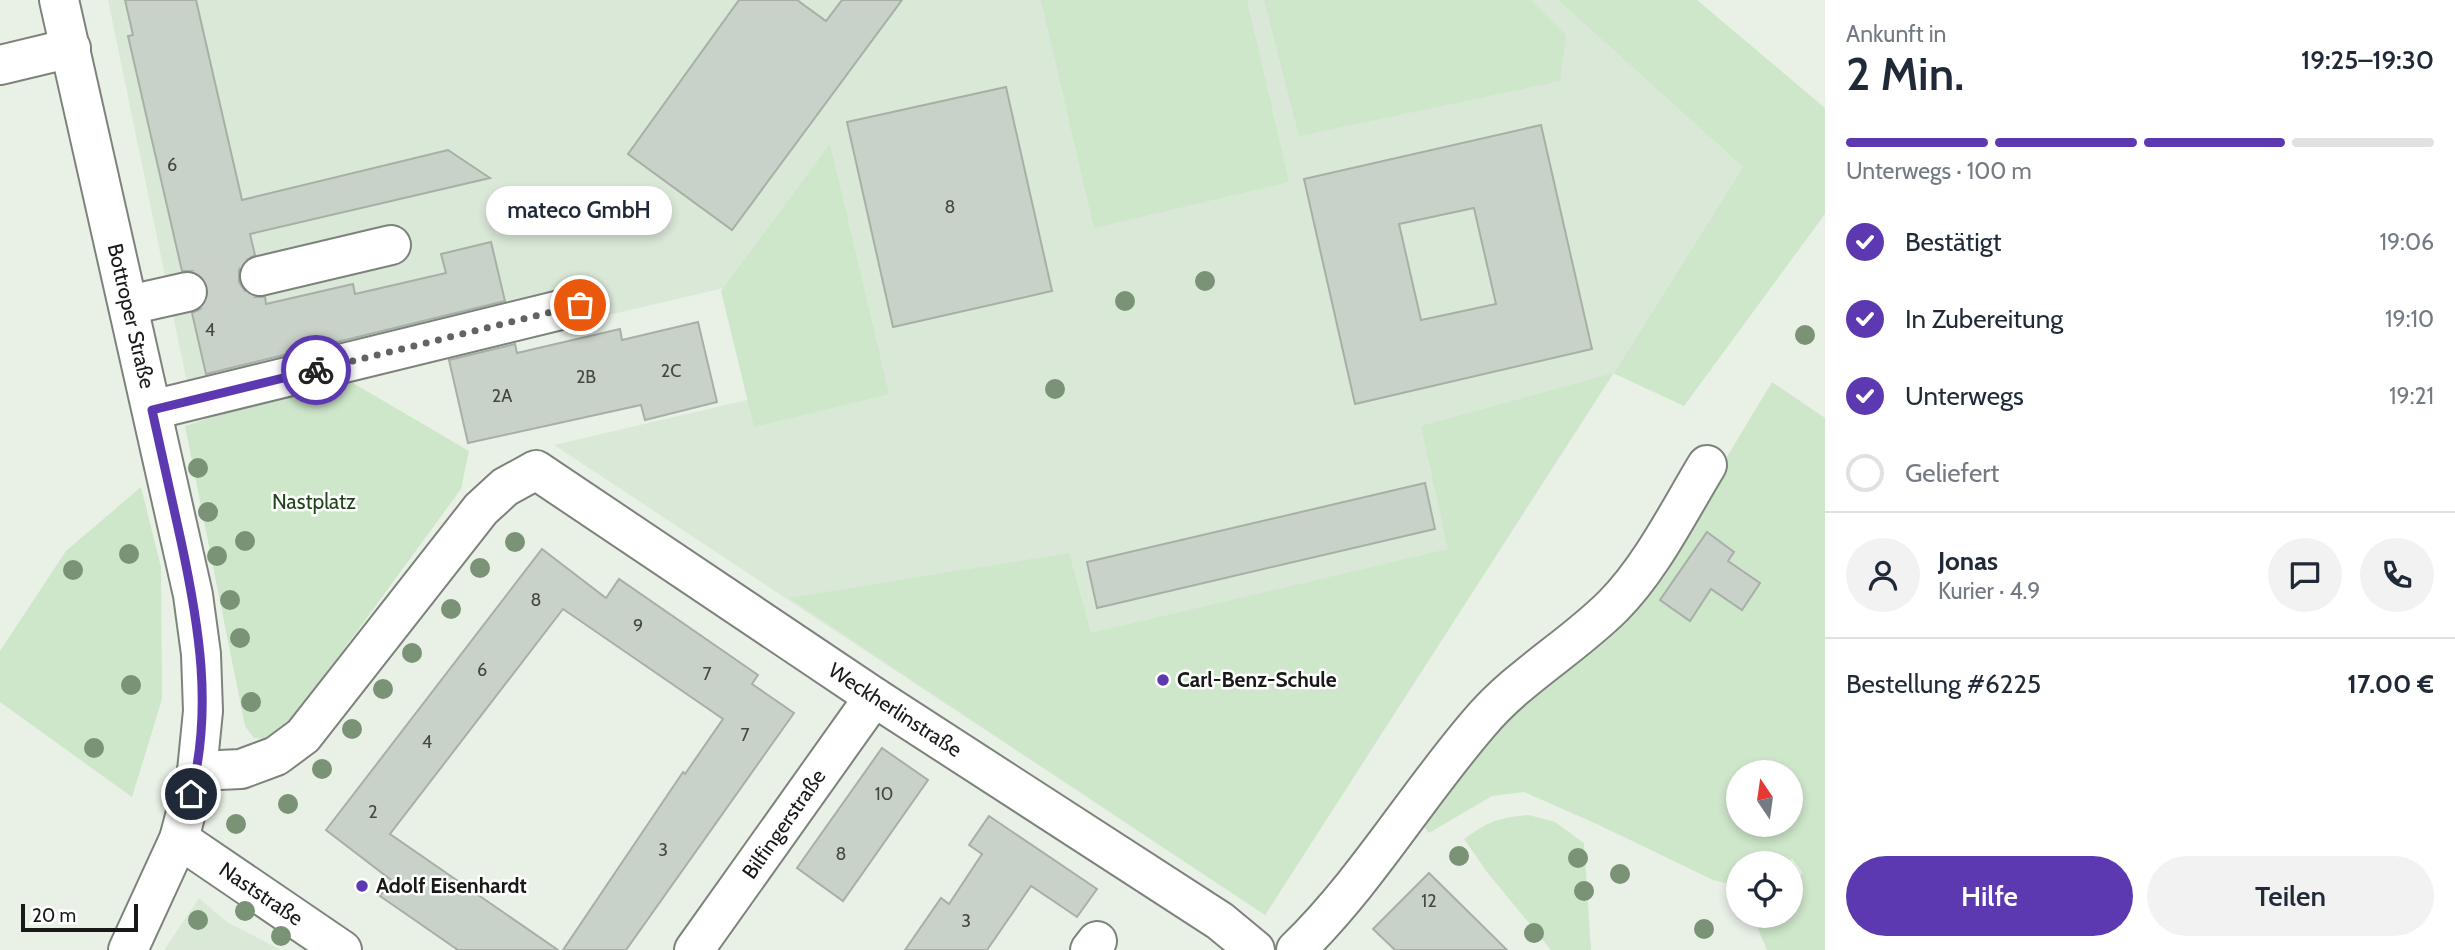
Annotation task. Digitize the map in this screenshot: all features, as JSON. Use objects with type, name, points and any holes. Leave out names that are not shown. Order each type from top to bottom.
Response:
[{"type":"street","name":"Bottroper Straße","points":[[59,0],[193,595],[201,654],[203,711],[197,771],[179,839],[128,950]]},
{"type":"street","points":[[0,65],[71,48]]},
{"type":"street","points":[[260,276],[391,245]]},
{"type":"street","points":[[129,305],[187,292]]},
{"type":"street","points":[[152,410],[580,305]]},
{"type":"street","points":[[1296,950],[1343,900],[1481,721],[1522,681],[1618,609],[1707,465]]},
{"type":"street","name":"Weckherlinstraße","points":[[197,771],[241,769],[276,757],[303,736],[481,509],[505,486],[536,470],[874,697],[1220,921],[1255,950]]},
{"type":"street","name":"Bilfingerstraße","points":[[694,950],[874,697]]},
{"type":"street","name":"Naststraße","points":[[179,839],[342,950]]},
{"type":"shaded area","name":"Carl-Benz-Schule","points":[[108,0],[1558,0],[1743,167],[1614,373],[1265,915],[554,445],[751,399],[724,288],[193,412]]},
{"type":"shaded area","points":[[199,898],[227,922],[281,950],[164,950]]},
{"type":"green space","points":[[1041,0],[1247,0],[1289,182],[1094,228]]},
{"type":"green space","points":[[1264,0],[1531,0],[1566,35],[1560,81],[1299,136]]},
{"type":"green space","points":[[1558,0],[1697,0],[1825,108],[1825,214],[1684,406],[1613,373],[1743,167]]},
{"type":"green space","points":[[830,144],[889,394],[754,427],[721,291]]},
{"type":"green space","points":[[1613,373],[1265,915],[789,598],[1069,553],[1091,633],[1448,549],[1421,426]]},
{"type":"green space","name":"Nastplatz","points":[[341,376],[469,451],[461,489],[292,720],[269,739],[254,738],[245,726],[185,426]]},
{"type":"green space","points":[[1772,382],[1825,418],[1825,950],[1767,950],[1758,928],[1803,928],[1803,851],[1726,851],[1726,883],[1713,880],[1524,792],[1492,796],[1429,833],[1420,822],[1494,727],[1704,495]]},
{"type":"green space","points":[[141,487],[161,567],[162,699],[132,797],[0,702],[0,651],[66,551]]},
{"type":"green space","points":[[1529,815],[1555,822],[1584,843],[1591,950],[1551,950],[1487,872],[1464,839],[1494,821]]},
{"type":"building","points":[[125,0],[196,0],[242,200],[448,150],[490,178],[250,234],[255,255],[245,261],[239,270],[239,282],[245,291],[254,297],[265,297],[266,304],[353,284],[355,294],[446,273],[441,254],[491,242],[505,301],[206,374],[192,313],[202,308],[208,299],[208,288],[203,277],[193,271],[182,271],[128,36],[133,35]]},
{"type":"building","points":[[739,0],[797,0],[826,21],[842,0],[902,0],[732,230],[628,154]]},
{"type":"building","points":[[1006,87],[1052,291],[893,327],[847,122]]},
{"type":"building","points":[[1541,125],[1592,349],[1355,404],[1304,179]],"holes":[[[1474,208],[1496,304],[1421,320],[1399,224]]]},
{"type":"building","points":[[698,322],[717,402],[645,420],[641,405],[468,443],[449,360],[515,344],[517,353],[620,329],[622,340]]},
{"type":"building","points":[[1425,483],[1435,529],[1097,608],[1087,562]]},
{"type":"building","points":[[1707,532],[1734,552],[1728,561],[1760,583],[1742,610],[1711,589],[1690,621],[1660,600]]},
{"type":"building","points":[[542,549],[606,598],[619,579],[758,675],[752,684],[794,713],[626,950],[563,950],[683,772],[685,774],[723,719],[563,609],[390,834],[558,950],[458,950],[380,896],[391,880],[326,830]]},
{"type":"building","points":[[882,748],[928,780],[843,901],[797,868]]},
{"type":"building","points":[[989,816],[1097,889],[1077,917],[1031,886],[987,950],[905,950],[941,898],[949,904],[982,854],[969,845]]},
{"type":"building","points":[[1429,873],[1507,950],[1395,950],[1373,929]]},
{"type":"tunnel","points":[[187,292],[260,276]]},
{"type":"way so far","points":[[316,370],[580,305]]},
{"type":"place","name":"mateco GmbH","points":[[580,305]]},
{"type":"place","name":"Carl-Benz-Schule","points":[[1163,680]]},
{"type":"place","name":"Adolf Eisenhardt","points":[[362,886]]},
{"type":"route","points":[[191,794],[197,771],[203,711],[201,654],[193,595],[152,410],[316,370]]}]
